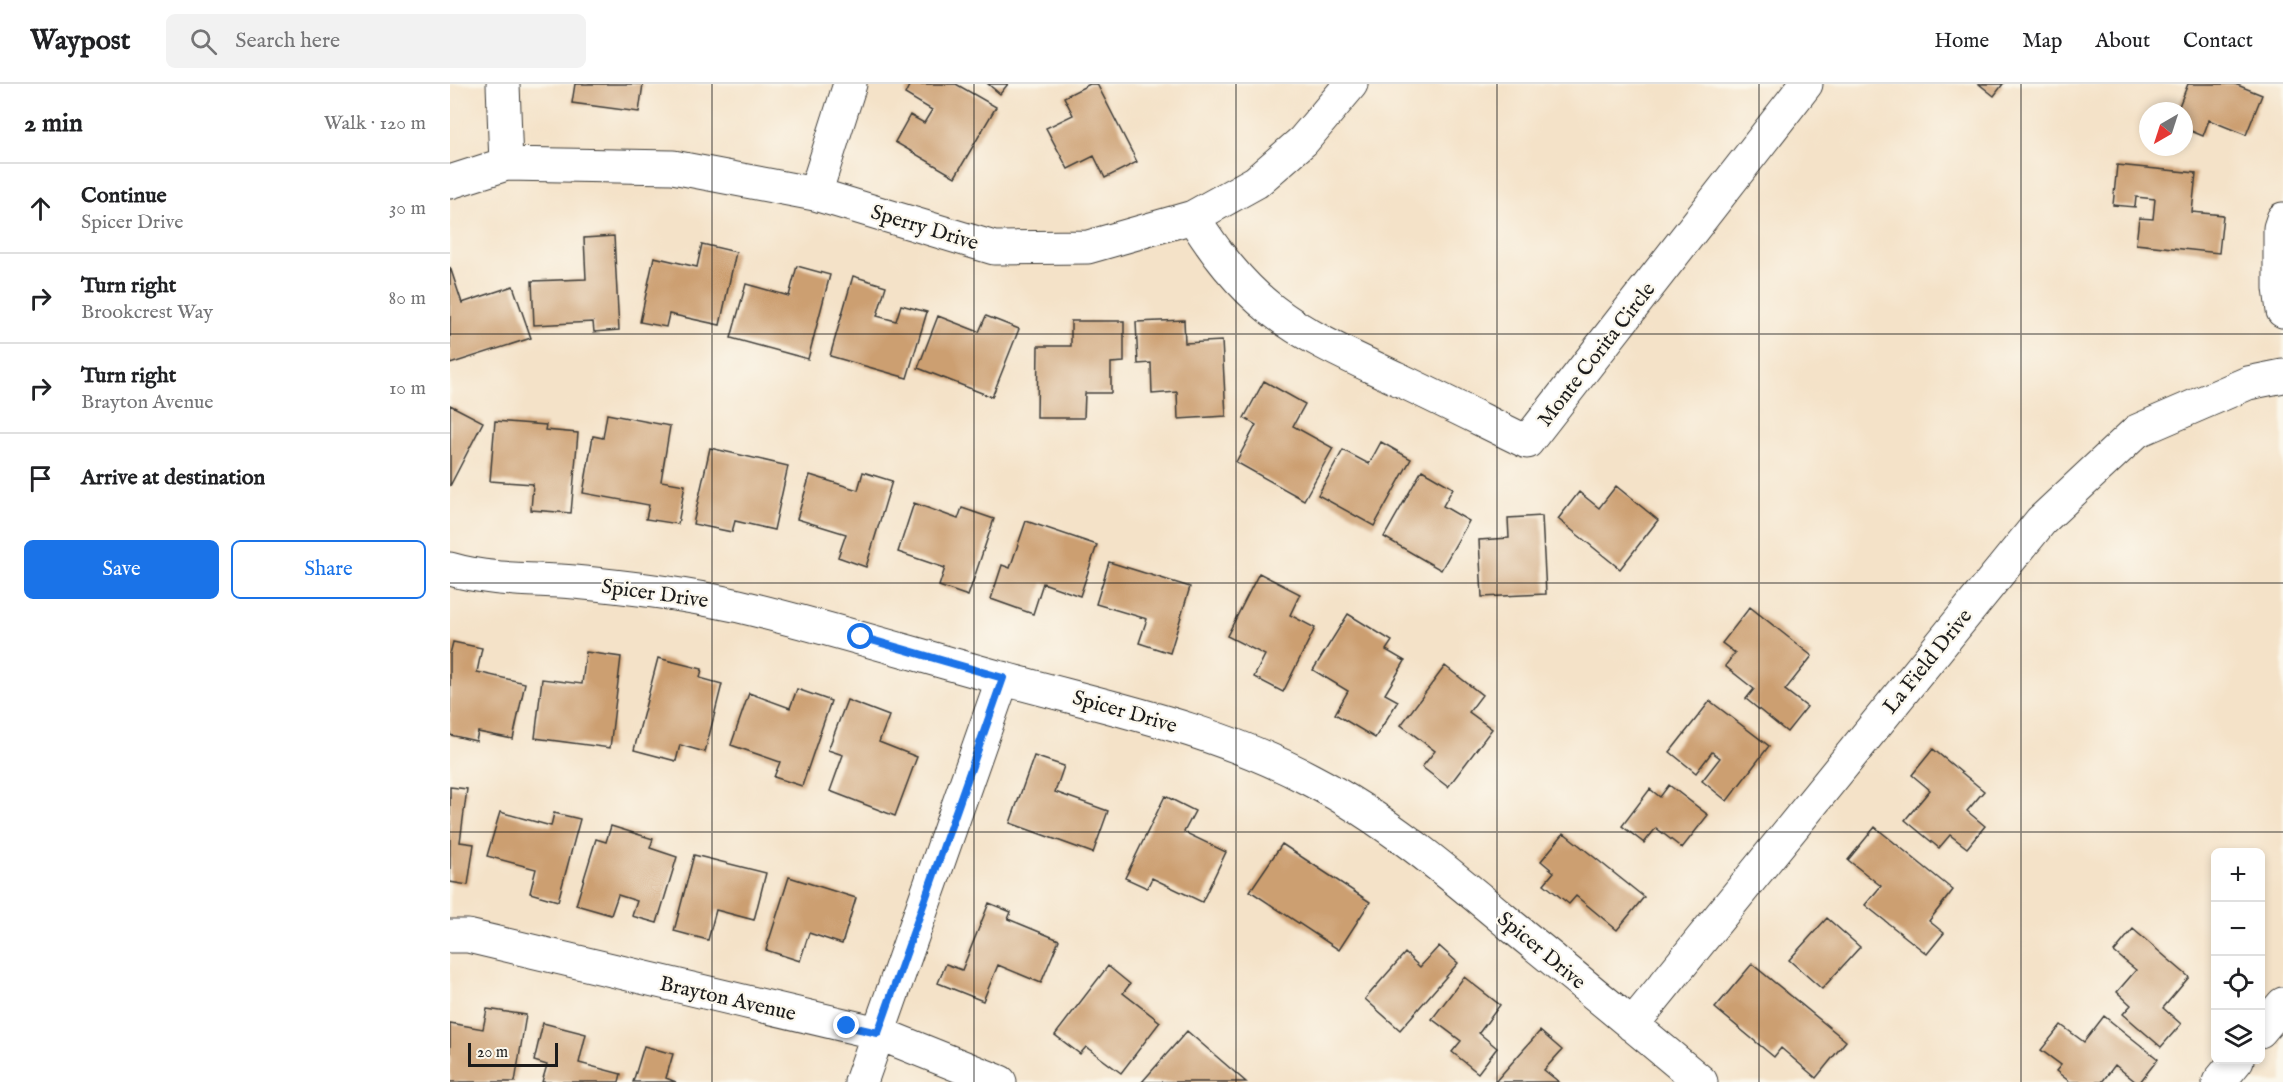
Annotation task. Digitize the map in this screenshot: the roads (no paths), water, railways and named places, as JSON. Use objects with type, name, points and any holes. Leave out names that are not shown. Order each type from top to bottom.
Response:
[{"type":"street","points":[[503,84],[506,164]]},
{"type":"street","points":[[815,194],[850,84]]},
{"type":"street","name":"Sperry Drive","points":[[450,182],[506,164],[673,167],[815,194],[994,248],[1088,247],[1193,217],[1256,182],[1303,141],[1351,84]]},
{"type":"street","name":"Monte Corita Circle","points":[[1193,217],[1215,252],[1242,283],[1282,317],[1310,336],[1527,442],[1806,84]]},
{"type":"street","points":[[2283,219],[2280,228],[2280,288],[2283,311]]},
{"type":"street","name":"La Field Drive","points":[[1632,1025],[2042,520],[2137,431],[2248,383],[2283,376]]},
{"type":"street","name":"Spicer Drive","points":[[450,569],[507,580],[573,582],[683,595],[736,606],[861,637],[1104,704],[1185,728],[1266,758],[1312,780],[1378,819],[1432,859],[1701,1082]]},
{"type":"street","points":[[861,1082],[1003,678]]},
{"type":"street","name":"Brayton Avenue","points":[[450,936],[468,936],[878,1033],[1000,1082]]},
{"type":"street","points":[[2265,1025],[2283,1004]]},
{"type":"street","points":[[2219,1082],[2233,1064]]}]
